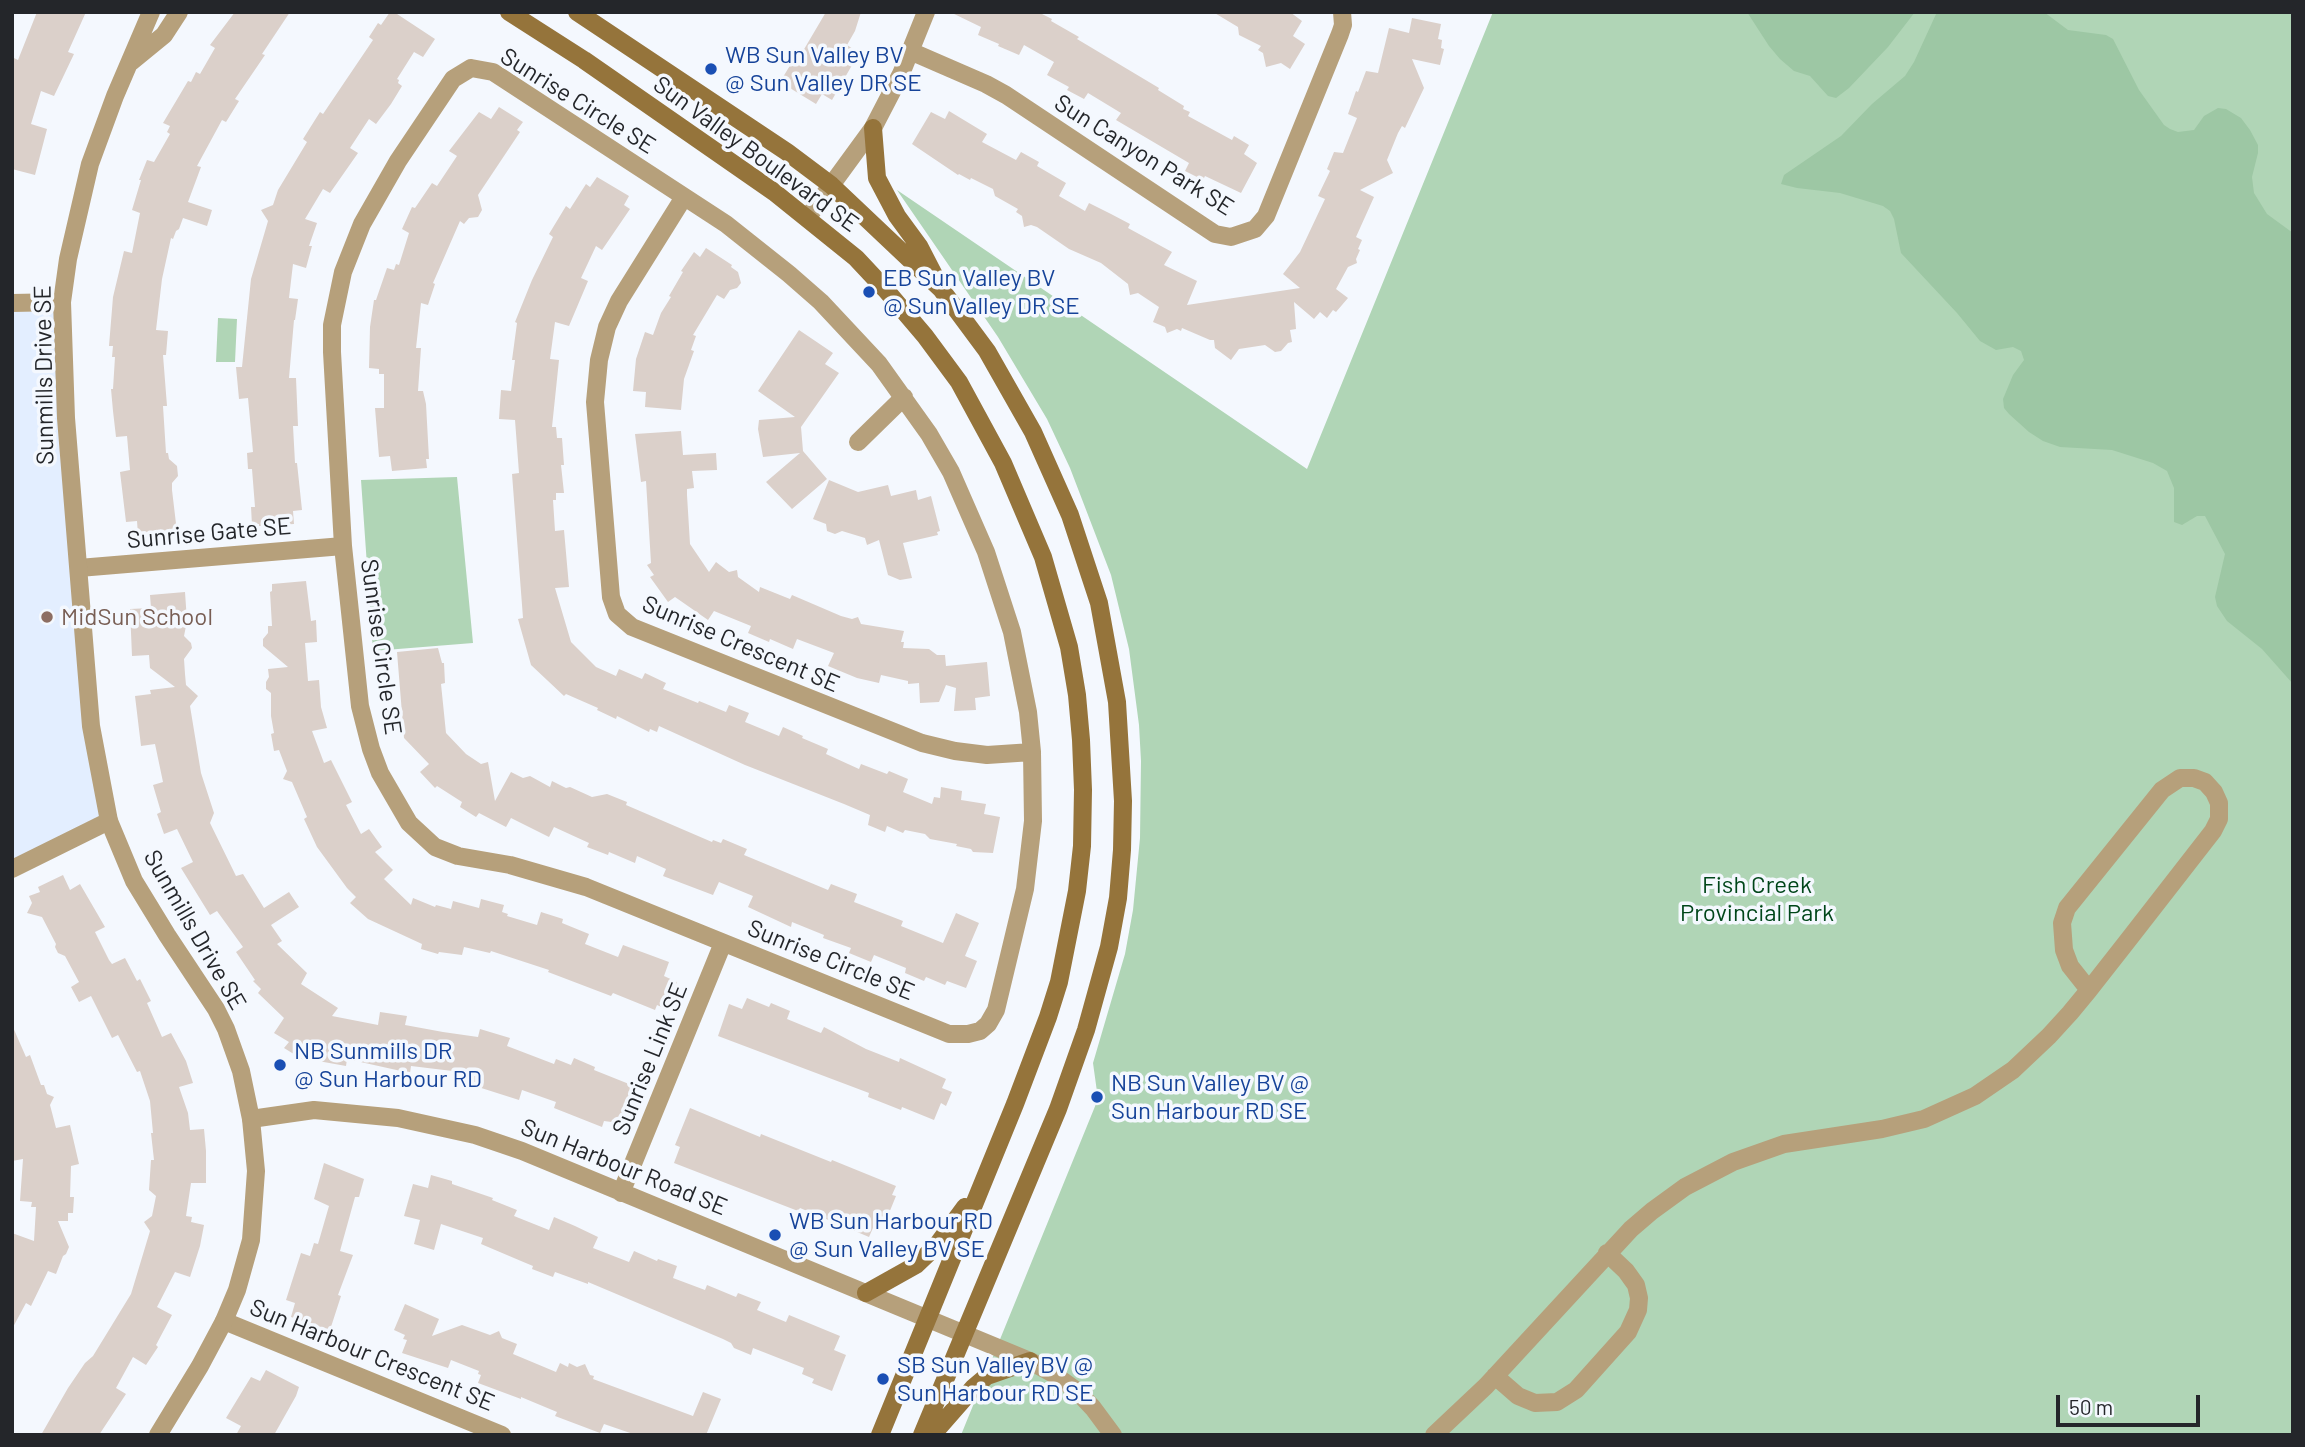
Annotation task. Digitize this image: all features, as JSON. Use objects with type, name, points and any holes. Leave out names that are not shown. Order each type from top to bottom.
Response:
[{"type":"main road","name":"Sun Valley Boulevard SE","points":[[509,12],[606,76],[807,217],[856,258],[885,289],[959,382],[1003,463],[1043,557],[1069,648],[1077,695],[1083,790],[1082,846],[1077,891],[1059,982],[1048,1017],[880,1435]]},
{"type":"main road","name":"Sun Valley Boulevard SE","points":[[577,12],[831,185],[941,289],[988,351],[1012,392],[1070,515],[1099,603],[1117,702],[1123,801],[1118,898],[1109,947],[1086,1030],[1058,1109],[922,1435]]},
{"type":"main road","points":[[873,128],[877,177],[897,216],[919,246],[941,289]]},
{"type":"main road","points":[[866,1293],[902,1275],[923,1259],[937,1245],[982,1184]]},
{"type":"main road","points":[[932,1435],[987,1376],[1030,1361]]},
{"type":"street","name":"Sunmills Drive SE","points":[[151,12],[115,96],[90,164],[68,259],[62,302],[66,418],[91,726],[109,821],[134,881],[226,1029],[241,1071],[251,1119],[256,1171],[251,1240],[237,1290],[200,1366],[158,1435]]},
{"type":"street","name":"Sunmills Drive SE","points":[[131,62],[164,34],[179,12]]},
{"type":"street","points":[[807,217],[873,128],[892,93],[926,12]]},
{"type":"street","name":"Sun Canyon Park SE","points":[[911,51],[1006,95],[1215,234],[1231,237],[1255,229],[1266,216],[1340,34],[1343,25],[1342,12]]},
{"type":"street","name":"Sunrise Circle SE","points":[[471,68],[492,72],[684,197],[758,248],[821,302],[879,364],[904,397],[951,472],[986,552],[1022,672],[1032,752],[1032,821],[1025,890],[996,1010],[988,1024],[980,1031],[949,1034],[586,887],[510,865],[458,856],[435,847],[409,823],[380,773],[370,749],[360,706],[342,546],[332,352],[336,298],[351,248],[362,224],[398,161],[453,79],[471,68]]},
{"type":"street","name":"Sunrise Crescent SE","points":[[684,197],[619,300],[607,327],[599,360],[595,402],[611,597],[617,614],[632,627],[922,743],[987,755],[1032,752]]},
{"type":"street","points":[[12,303],[62,302]]},
{"type":"street","points":[[858,442],[904,397]]},
{"type":"street","name":"Sunrise Gate SE","points":[[79,568],[342,546]]},
{"type":"street","points":[[1434,1435],[1495,1376],[1607,1253],[1640,1220],[1672,1196],[1733,1162],[1784,1144],[1912,1123],[1948,1110],[2000,1081],[2026,1059],[2060,1025],[2089,990],[2215,827],[2219,819],[2219,803],[2205,782],[2194,778],[2180,778],[2162,790],[2067,908],[2062,923],[2064,950],[2070,966],[2089,990]]},
{"type":"street","points":[[12,869],[109,821]]},
{"type":"street","name":"Sunrise Link SE","points":[[621,1193],[723,943]]},
{"type":"street","name":"Sun Harbour Road SE","points":[[251,1119],[314,1110],[398,1118],[475,1135],[510,1147],[1030,1361],[1077,1391],[1112,1435]]},
{"type":"street","points":[[1495,1376],[1518,1396],[1535,1403],[1557,1402],[1576,1390],[1628,1332],[1638,1311],[1636,1284],[1607,1253]]},
{"type":"street","name":"Sun Harbour Crescent SE","points":[[224,1321],[502,1435]]},
{"type":"shaded area","name":"MidSun School","points":[[62,302],[66,418],[109,821],[12,869],[12,303]]},
{"type":"green space","name":"Fish Creek Provincial Park","points":[[1493,12],[2293,12],[2293,1435],[961,1435],[1098,1099],[1093,1063],[1125,954],[1133,910],[1140,838],[1141,761],[1129,649],[1111,575],[1070,468],[1047,419],[998,337],[897,190],[1307,469]]},
{"type":"green space","points":[[1747,12],[1915,12],[1888,47],[1836,98],[1828,96],[1810,76],[1794,71],[1780,59]]},
{"type":"green space","points":[[1937,12],[2044,12],[2068,30],[2106,35],[2113,39],[2139,90],[2164,125],[2178,132],[2194,130],[2204,116],[2218,108],[2226,109],[2241,118],[2258,145],[2252,177],[2254,193],[2267,214],[2293,233],[2293,684],[2262,649],[2227,621],[2217,606],[2215,597],[2225,554],[2205,516],[2197,516],[2182,525],[2174,522],[2174,488],[2167,471],[2153,463],[2112,450],[2060,447],[2029,432],[2004,408],[2003,399],[2013,375],[2024,360],[2021,351],[2013,347],[1996,350],[1980,341],[1901,253],[1890,211],[1883,206],[1840,193],[1781,184],[1784,175],[1841,136],[1872,104],[1905,76]]},
{"type":"green space","points":[[218,318],[237,319],[235,362],[216,362]]},
{"type":"green space","points":[[457,477],[473,643],[373,651],[361,480]]},
{"type":"building","points":[[37,12],[86,12],[68,52],[74,54],[54,96],[41,91],[31,124],[47,129],[35,175],[12,169],[12,57],[18,60]]},
{"type":"building","points":[[235,12],[290,12],[235,99],[239,101],[226,122],[222,120],[197,166],[201,167],[188,202],[212,210],[207,226],[183,218],[173,239],[171,238],[162,279],[156,330],[168,331],[166,355],[163,355],[167,406],[163,406],[166,453],[177,466],[178,476],[172,483],[172,490],[177,532],[138,535],[137,521],[126,522],[120,472],[130,470],[127,436],[116,437],[113,411],[111,389],[115,357],[112,357],[113,346],[109,346],[113,297],[124,251],[132,253],[140,213],[132,210],[147,160],[154,162],[170,134],[167,132],[170,126],[163,123],[188,81],[191,82],[196,72],[200,74],[215,48],[210,45]]},
{"type":"building","points":[[390,12],[435,39],[423,57],[414,52],[397,79],[402,86],[391,104],[376,124],[369,119],[350,148],[358,153],[330,193],[323,189],[305,219],[317,223],[309,246],[312,246],[306,268],[293,264],[289,298],[298,299],[289,378],[296,378],[298,426],[293,426],[302,510],[293,511],[294,524],[252,525],[251,507],[255,507],[252,469],[248,469],[247,453],[253,452],[248,398],[239,399],[236,367],[242,367],[251,279],[268,221],[261,210],[273,205],[278,190],[307,142],[303,139],[373,40],[369,37],[378,23],[381,25]]},
{"type":"building","points":[[826,12],[861,12],[847,45],[859,53],[832,100],[822,94],[816,104],[780,82],[800,49],[803,51]]},
{"type":"building","points":[[950,12],[1038,12],[1052,19],[1051,21],[1079,37],[1077,39],[1159,88],[1158,90],[1184,106],[1183,109],[1190,112],[1188,116],[1232,140],[1234,136],[1249,145],[1244,154],[1257,163],[1241,193],[1205,176],[1203,180],[1185,171],[1189,163],[1116,120],[1121,113],[1088,93],[1084,99],[1067,90],[1069,87],[1047,75],[1054,62],[1024,45],[1019,55],[998,46],[999,44],[978,35],[981,27]]},
{"type":"building","points":[[1213,12],[1290,12],[1302,21],[1293,36],[1305,44],[1290,69],[1281,63],[1266,67],[1263,53],[1258,50],[1261,46],[1239,35],[1238,27]]},
{"type":"building","points":[[1412,18],[1441,24],[1438,39],[1442,40],[1441,48],[1444,49],[1440,65],[1412,59],[1424,88],[1405,128],[1402,126],[1398,133],[1387,160],[1393,173],[1360,190],[1374,197],[1356,237],[1362,240],[1357,263],[1348,267],[1336,289],[1348,298],[1327,318],[1320,312],[1314,319],[1294,302],[1296,329],[1290,330],[1292,342],[1281,351],[1275,352],[1265,345],[1239,349],[1231,360],[1215,348],[1214,340],[1182,328],[1181,331],[1177,329],[1167,333],[1165,327],[1153,322],[1159,307],[1138,293],[1130,295],[1128,284],[1101,263],[1069,249],[1037,227],[1024,227],[1022,216],[1016,212],[1018,209],[995,196],[993,189],[958,175],[912,144],[931,112],[945,119],[949,111],[987,134],[982,142],[1016,160],[1021,152],[1039,162],[1037,166],[1066,183],[1059,196],[1085,211],[1089,203],[1130,224],[1128,228],[1172,252],[1164,265],[1197,281],[1187,305],[1300,288],[1283,274],[1300,252],[1325,199],[1318,196],[1330,171],[1327,169],[1334,152],[1343,153],[1357,118],[1348,114],[1356,91],[1358,92],[1366,71],[1378,73],[1389,28],[1409,33]]},
{"type":"building","points":[[499,107],[523,122],[517,130],[520,132],[478,195],[482,210],[478,217],[469,218],[464,224],[460,221],[433,283],[435,284],[428,305],[421,303],[416,348],[421,348],[418,391],[423,391],[426,404],[429,459],[426,459],[427,468],[392,471],[390,456],[379,457],[375,408],[384,408],[384,374],[379,374],[379,369],[369,368],[374,300],[387,268],[394,270],[396,264],[399,265],[409,233],[402,229],[412,207],[415,208],[432,183],[437,186],[457,156],[449,151],[479,112],[491,119]]},
{"type":"building","points":[[597,177],[629,196],[624,205],[630,209],[602,250],[596,246],[581,278],[588,281],[569,326],[555,322],[550,359],[559,360],[552,427],[556,427],[557,438],[562,438],[564,465],[561,465],[564,493],[556,493],[556,500],[553,500],[555,531],[564,530],[569,587],[555,588],[571,642],[596,667],[616,676],[619,669],[642,679],[645,673],[666,683],[663,689],[726,712],[729,705],[749,713],[745,722],[779,736],[783,727],[828,749],[826,754],[859,769],[861,764],[908,779],[903,792],[932,804],[934,797],[940,798],[941,787],[962,791],[961,800],[986,804],[984,814],[1000,817],[993,853],[973,852],[971,849],[956,846],[957,844],[930,839],[925,834],[905,830],[903,833],[887,826],[885,832],[868,825],[870,815],[745,765],[659,726],[657,732],[650,729],[649,732],[566,694],[564,696],[531,665],[518,619],[523,618],[512,474],[519,473],[515,420],[499,419],[501,390],[511,391],[515,360],[512,360],[515,322],[553,237],[549,234],[566,206],[570,209],[586,184],[590,187]]},
{"type":"building","points":[[706,248],[732,265],[738,272],[741,283],[730,290],[724,299],[717,295],[693,335],[696,336],[691,350],[694,351],[684,379],[681,410],[645,407],[646,392],[633,391],[636,359],[645,332],[653,335],[661,313],[671,297],[669,296],[683,272],[681,271],[694,252],[700,257]]},
{"type":"building","points":[[799,330],[833,353],[825,364],[839,373],[801,427],[803,451],[827,479],[792,509],[766,482],[800,453],[763,457],[758,429],[759,420],[795,417],[758,391]]},
{"type":"building","points":[[681,431],[683,455],[716,453],[717,470],[692,471],[694,488],[687,489],[690,544],[709,572],[716,562],[729,572],[737,570],[738,577],[759,592],[760,587],[790,599],[792,595],[841,616],[852,619],[858,617],[861,624],[904,631],[901,642],[904,642],[903,648],[929,649],[937,655],[945,655],[946,666],[987,662],[990,696],[975,698],[976,710],[954,711],[956,688],[946,685],[939,702],[920,703],[919,683],[908,684],[908,681],[881,675],[879,683],[857,678],[828,666],[834,653],[797,639],[793,649],[770,639],[769,642],[748,633],[751,626],[714,611],[708,620],[675,597],[668,602],[650,577],[654,575],[647,565],[651,563],[646,481],[641,482],[635,434]]},
{"type":"building","points":[[829,480],[858,492],[888,485],[891,496],[916,490],[918,500],[931,496],[940,531],[937,532],[938,535],[903,543],[912,578],[900,580],[888,575],[879,540],[867,545],[865,538],[842,531],[835,534],[827,531],[826,524],[813,519]]},
{"type":"building","points":[[306,581],[311,621],[316,620],[317,642],[305,643],[308,681],[319,680],[321,707],[327,728],[312,731],[324,763],[331,760],[352,802],[346,805],[361,834],[369,829],[382,847],[375,852],[393,870],[384,879],[411,905],[413,898],[435,907],[436,905],[451,909],[453,901],[479,908],[481,899],[504,905],[502,912],[508,914],[507,916],[537,925],[541,912],[563,919],[562,923],[589,934],[585,944],[618,957],[623,945],[669,962],[664,976],[677,982],[666,1009],[657,1005],[655,1010],[613,993],[611,996],[548,972],[549,970],[491,951],[490,953],[464,947],[462,955],[438,954],[421,949],[422,944],[368,919],[350,903],[356,897],[317,847],[292,782],[283,779],[287,771],[279,750],[274,751],[271,734],[274,733],[271,693],[266,689],[268,669],[288,667],[263,646],[268,626],[272,626],[270,592],[272,584]]},
{"type":"building","points":[[185,592],[187,621],[184,636],[192,648],[184,659],[186,685],[198,696],[190,706],[201,773],[214,813],[210,823],[236,876],[243,874],[264,908],[289,892],[299,907],[271,925],[282,941],[277,944],[307,973],[301,984],[338,1008],[332,1016],[378,1025],[380,1012],[407,1016],[405,1025],[443,1032],[478,1037],[480,1029],[510,1038],[507,1046],[554,1064],[556,1059],[571,1065],[574,1058],[595,1067],[594,1070],[634,1086],[619,1123],[604,1121],[602,1127],[554,1108],[556,1102],[522,1090],[519,1100],[475,1086],[467,1082],[469,1073],[411,1066],[410,1073],[347,1059],[346,1066],[307,1059],[305,1061],[284,1048],[289,1042],[274,1033],[284,1018],[258,993],[261,989],[253,981],[255,980],[236,952],[243,947],[217,911],[210,915],[181,868],[193,862],[177,829],[164,834],[157,814],[161,812],[153,785],[163,782],[155,744],[141,746],[135,696],[151,694],[150,690],[175,687],[150,668],[149,655],[132,656],[130,609],[151,608],[150,595]]},
{"type":"building","points":[[438,648],[444,663],[445,683],[441,684],[446,733],[466,754],[481,764],[488,762],[495,801],[511,772],[523,778],[530,776],[550,787],[552,781],[592,797],[607,794],[627,802],[626,805],[712,842],[721,843],[723,839],[747,849],[744,855],[828,890],[831,884],[857,894],[854,902],[903,921],[901,926],[943,943],[956,913],[979,923],[965,956],[977,961],[966,988],[947,981],[945,985],[926,977],[924,981],[905,973],[906,968],[874,955],[871,962],[849,953],[851,948],[823,938],[824,935],[792,922],[791,927],[748,907],[753,896],[719,882],[713,895],[663,876],[666,869],[637,856],[635,863],[609,852],[608,855],[587,847],[589,843],[554,827],[549,837],[511,818],[506,827],[479,813],[476,817],[460,807],[462,802],[437,786],[435,788],[420,772],[429,764],[404,738],[397,652]]},
{"type":"building","points":[[63,875],[70,890],[80,884],[105,927],[95,932],[109,960],[112,964],[125,958],[151,1001],[147,1003],[162,1037],[171,1033],[186,1061],[193,1083],[179,1087],[188,1113],[190,1130],[204,1129],[206,1151],[206,1183],[191,1183],[186,1216],[192,1217],[191,1222],[204,1225],[190,1277],[175,1272],[157,1307],[172,1315],[156,1345],[158,1347],[146,1365],[133,1357],[116,1388],[126,1394],[99,1435],[41,1435],[68,1388],[93,1356],[131,1294],[150,1231],[144,1222],[152,1216],[156,1196],[149,1190],[151,1160],[154,1160],[153,1133],[150,1101],[140,1071],[137,1072],[118,1035],[112,1038],[91,996],[79,1002],[71,987],[79,982],[65,956],[58,953],[42,917],[27,913],[32,903],[29,896],[40,892],[38,887]]},
{"type":"building","points":[[747,998],[769,1007],[771,1003],[790,1011],[787,1019],[821,1033],[824,1027],[866,1049],[899,1062],[900,1058],[946,1079],[942,1088],[952,1092],[946,1106],[941,1103],[934,1120],[902,1107],[901,1110],[868,1097],[869,1093],[718,1036],[729,1004],[742,1009]]},
{"type":"building","points":[[12,1025],[26,1057],[30,1055],[41,1085],[44,1085],[47,1094],[54,1097],[50,1105],[56,1128],[70,1125],[79,1164],[71,1166],[70,1197],[74,1197],[73,1213],[68,1213],[68,1221],[58,1221],[69,1247],[56,1274],[48,1271],[31,1306],[26,1303],[12,1329],[12,1233],[34,1241],[36,1207],[31,1207],[32,1202],[20,1201],[23,1159],[12,1161]]},
{"type":"building","points":[[690,1108],[760,1137],[761,1134],[896,1186],[892,1195],[896,1196],[887,1218],[884,1217],[881,1223],[876,1221],[869,1237],[800,1208],[798,1211],[674,1163],[680,1147],[675,1145]]},
{"type":"building","points":[[324,1163],[364,1179],[359,1197],[355,1197],[340,1251],[353,1255],[338,1295],[341,1296],[330,1330],[291,1317],[295,1303],[286,1300],[301,1253],[310,1256],[314,1243],[318,1244],[329,1206],[314,1199]]},
{"type":"building","points":[[431,1175],[493,1198],[492,1200],[517,1210],[514,1216],[549,1230],[554,1217],[575,1226],[598,1237],[593,1248],[629,1262],[634,1251],[657,1261],[658,1259],[677,1266],[673,1278],[705,1290],[707,1285],[736,1297],[738,1293],[761,1302],[757,1310],[786,1322],[789,1315],[840,1336],[834,1350],[846,1355],[832,1391],[812,1383],[814,1379],[802,1374],[804,1368],[753,1348],[751,1355],[734,1348],[723,1339],[588,1282],[555,1272],[553,1277],[532,1269],[533,1266],[481,1244],[483,1238],[441,1224],[434,1250],[414,1244],[420,1220],[404,1216],[413,1184],[428,1188]]},
{"type":"building","points":[[405,1304],[439,1319],[432,1336],[462,1325],[490,1335],[499,1331],[502,1338],[517,1344],[513,1354],[556,1372],[560,1363],[568,1367],[569,1363],[577,1367],[585,1364],[590,1375],[594,1376],[593,1379],[693,1416],[703,1392],[721,1399],[706,1435],[636,1435],[604,1424],[600,1433],[555,1416],[557,1412],[521,1397],[478,1383],[481,1375],[478,1374],[479,1371],[451,1360],[448,1368],[402,1353],[407,1340],[403,1339],[405,1335],[394,1330]]},
{"type":"building","points":[[266,1370],[299,1387],[296,1396],[274,1435],[236,1435],[241,1426],[226,1418],[251,1377],[260,1381]]},
{"type":"place","name":"WB Sun Valley BV @ Sun Valley DR SE","points":[[711,69]]},
{"type":"place","name":"EB Sun Valley BV @ Sun Valley DR SE","points":[[869,292]]},
{"type":"place","name":"MidSun School","points":[[47,617]]},
{"type":"place","name":"NB Sunmills DR @ Sun Harbour RD","points":[[280,1065]]},
{"type":"place","name":"NB Sun Valley BV @ Sun Harbour RD SE","points":[[1097,1097]]},
{"type":"place","name":"WB Sun Harbour RD @ Sun Valley BV SE","points":[[775,1235]]},
{"type":"place","name":"SB Sun Valley BV @ Sun Harbour RD SE","points":[[883,1379]]}]
